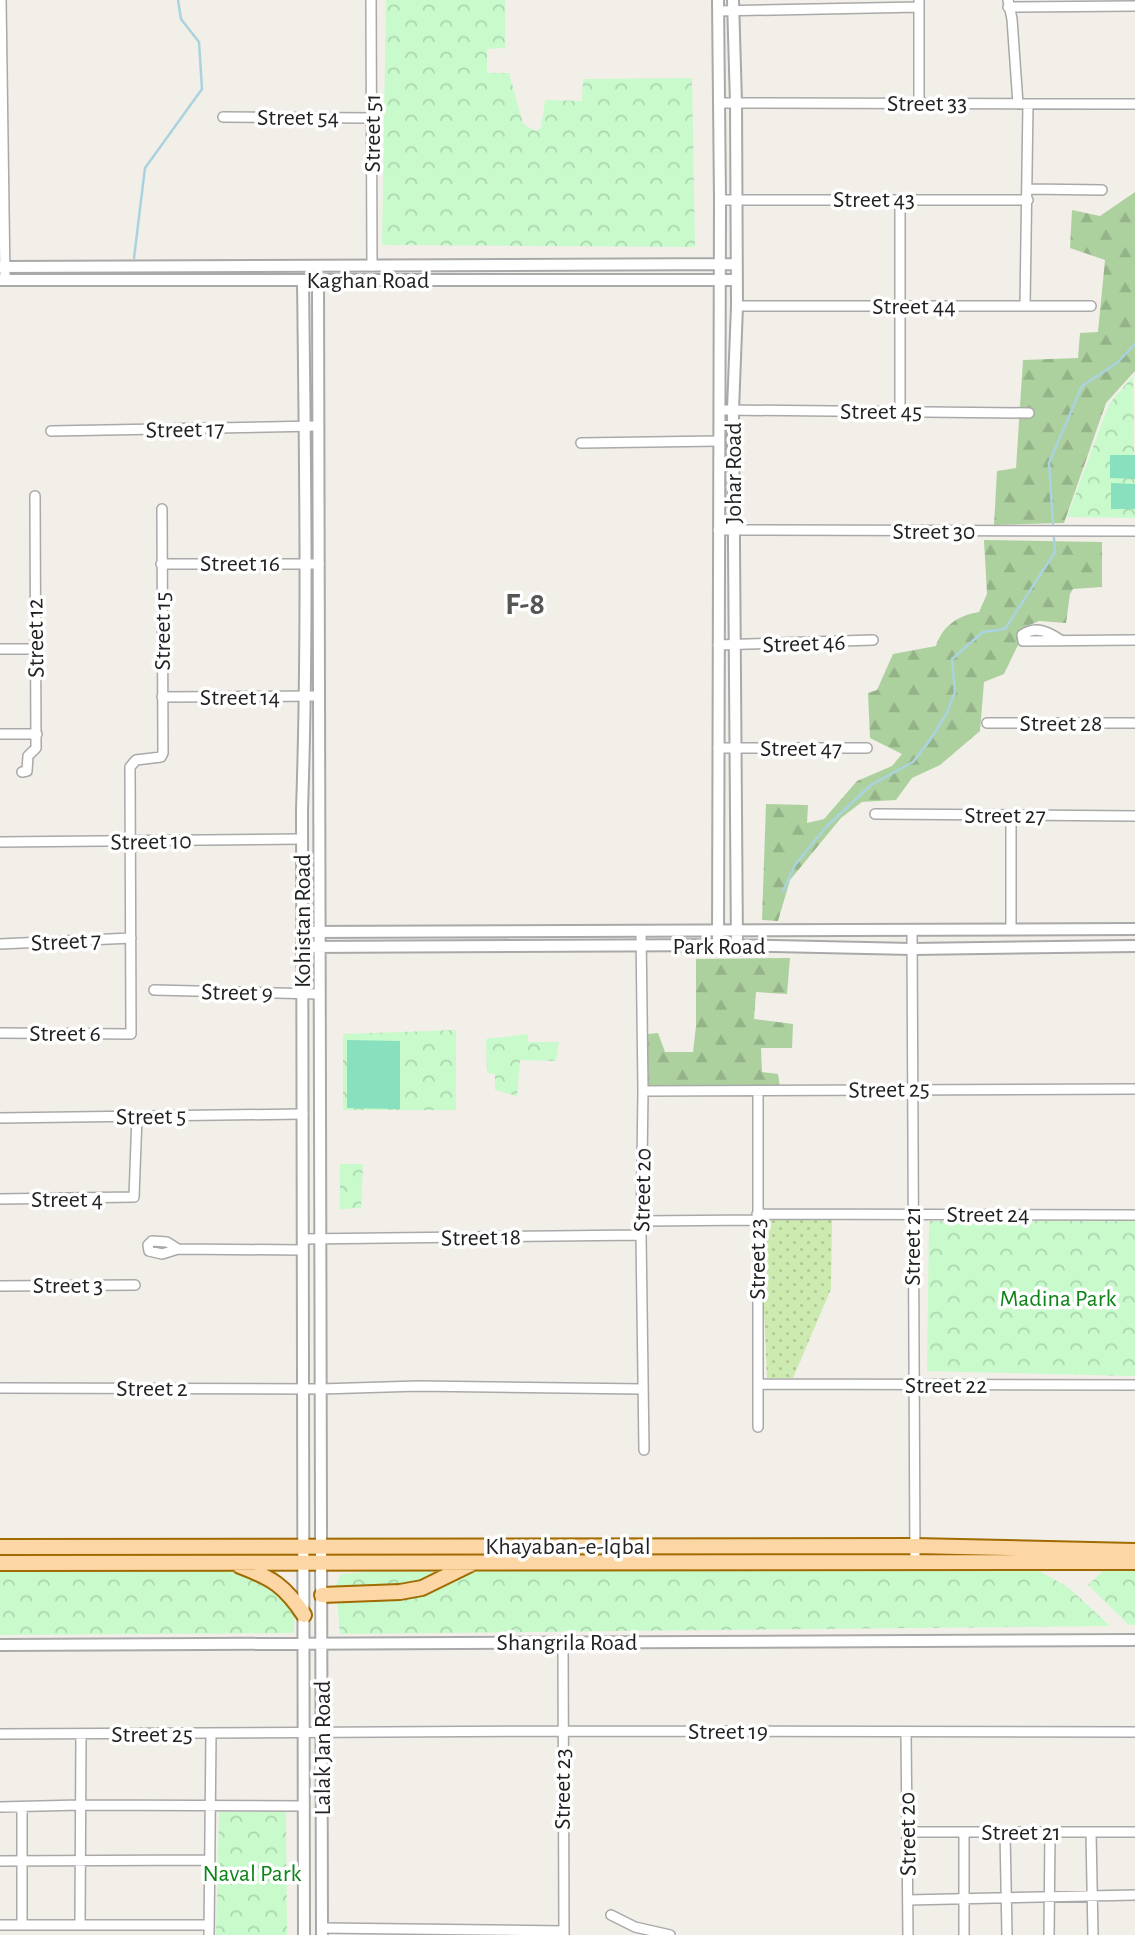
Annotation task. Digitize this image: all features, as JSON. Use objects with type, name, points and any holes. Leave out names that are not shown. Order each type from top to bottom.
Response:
[{"type":"main road","name":"Khayaban-e-Iqbal","points":[[0,1547],[304,1546],[322,1554],[472,1564],[1135,1562]]},
{"type":"main road","name":"Khayaban-e-Iqbal","points":[[0,1563],[304,1562],[322,1554],[914,1546],[1135,1551]]},
{"type":"main road","points":[[230,1562],[273,1579],[295,1600],[304,1615]]},
{"type":"main road","points":[[322,1595],[400,1592],[422,1588],[472,1564]]},
{"type":"street","points":[[1,0],[2,280]]},
{"type":"street","name":"Street 51","points":[[371,0],[372,266]]},
{"type":"street","points":[[718,6],[919,4],[919,103]]},
{"type":"street","points":[[1024,306],[1028,194],[1023,104],[1008,4],[1135,6]]},
{"type":"street","name":"Johar Road","points":[[718,6],[718,946]]},
{"type":"street","name":"Johar Road","points":[[733,6],[737,306],[733,410],[737,946]]},
{"type":"street","name":"Street 33","points":[[719,103],[1135,104]]},
{"type":"street","name":"Street 54","points":[[223,117],[372,118]]},
{"type":"street","name":"Street 43","points":[[720,200],[900,199],[1102,190]]},
{"type":"street","points":[[900,199],[900,412]]},
{"type":"street","name":"Kaghan Road","points":[[2,267],[736,264]]},
{"type":"street","points":[[475,265],[475,280]]},
{"type":"street","points":[[657,265],[657,280]]},
{"type":"street","name":"Kaghan Road","points":[[2,280],[736,281]]},
{"type":"street","name":"Kohistan Road","points":[[303,280],[306,563],[306,696],[302,810],[304,1562]]},
{"type":"street","name":"Kohistan Road","points":[[318,280],[322,1554]]},
{"type":"street","name":"Street 44","points":[[737,306],[1091,306]]},
{"type":"street","name":"Street 45","points":[[718,410],[1029,413]]},
{"type":"street","name":"Street 17","points":[[51,431],[318,426]]},
{"type":"street","points":[[581,443],[718,441]]},
{"type":"street","name":"Street 12","points":[[22,772],[27,771],[28,757],[36,748],[37,734],[35,496]]},
{"type":"street","name":"Street 15","points":[[130,842],[130,766],[136,760],[161,757],[163,754],[162,509]]},
{"type":"street","name":"Street 30","points":[[718,530],[1135,531]]},
{"type":"street","name":"Street 16","points":[[161,564],[319,564]]},
{"type":"street","name":"Street 46","points":[[718,645],[873,640]]},
{"type":"street","points":[[1062,641],[1135,640]]},
{"type":"street","points":[[0,649],[35,649]]},
{"type":"street","name":"Street 14","points":[[162,697],[318,696]]},
{"type":"street","name":"Street 28","points":[[987,723],[1135,723]]},
{"type":"street","points":[[0,734],[37,734]]},
{"type":"street","name":"Street 47","points":[[719,748],[867,748]]},
{"type":"street","points":[[302,810],[320,810]]},
{"type":"street","name":"Street 27","points":[[875,814],[1135,816]]},
{"type":"street","points":[[1011,815],[1011,929]]},
{"type":"street","points":[[302,839],[320,839]]},
{"type":"street","name":"Street 10","points":[[0,842],[302,839]]},
{"type":"street","points":[[130,842],[131,938]]},
{"type":"street","name":"Park Road","points":[[302,932],[1135,929]]},
{"type":"street","name":"Street 21","points":[[912,930],[915,1562]]},
{"type":"street","name":"Street 20","points":[[641,931],[644,1450]]},
{"type":"street","name":"Street 7","points":[[0,944],[131,938]]},
{"type":"street","name":"Street 6","points":[[0,1033],[131,1034],[131,938]]},
{"type":"street","name":"Park Road","points":[[302,947],[737,946],[912,949],[1135,946]]},
{"type":"street","name":"Street 9","points":[[154,990],[320,994]]},
{"type":"street","name":"Street 25","points":[[643,1091],[1135,1089]]},
{"type":"street","name":"Street 23","points":[[758,1091],[758,1427]]},
{"type":"street","name":"Street 5","points":[[0,1118],[303,1114]]},
{"type":"street","name":"Street 4","points":[[0,1199],[135,1197],[137,1116]]},
{"type":"street","name":"Street 24","points":[[641,1221],[912,1213],[1135,1215]]},
{"type":"street","name":"Street 18","points":[[178,1249],[303,1244],[321,1239],[641,1236]]},
{"type":"street","name":"Street 3","points":[[0,1286],[135,1285]]},
{"type":"street","name":"Street 22","points":[[758,1384],[1135,1385]]},
{"type":"street","points":[[321,1389],[418,1386],[643,1389]]},
{"type":"street","name":"Street 2","points":[[0,1388],[321,1389]]},
{"type":"street","name":"Lalak Jan Road","points":[[322,1554],[322,1932]]},
{"type":"street","name":"Lalak Jan Road","points":[[304,1562],[304,1935]]},
{"type":"street","name":"Shangrila Road","points":[[0,1645],[1135,1640]]},
{"type":"street","name":"Street 23","points":[[563,1643],[564,1933]]},
{"type":"street","name":"Street 25","points":[[0,1734],[321,1732]]},
{"type":"street","name":"Street 19","points":[[321,1732],[1135,1732]]},
{"type":"street","name":"Street 20","points":[[906,1732],[908,1935]]},
{"type":"street","points":[[0,1925],[29,1928],[80,1925],[142,1930],[209,1930],[211,1733]]},
{"type":"street","points":[[80,1925],[81,1734]]},
{"type":"street","points":[[0,1807],[304,1805]]},
{"type":"street","points":[[22,1807],[23,1861],[29,1928]]},
{"type":"street","name":"Street 21","points":[[908,1832],[1135,1832]]},
{"type":"street","points":[[964,1832],[964,1935]]},
{"type":"street","points":[[1005,1832],[1007,1935]]},
{"type":"street","points":[[1049,1935],[1051,1832]]},
{"type":"street","points":[[1091,1832],[1093,1935]]},
{"type":"street","points":[[0,1861],[210,1860]]},
{"type":"street","points":[[908,1900],[1135,1895]]},
{"type":"street","points":[[611,1914],[635,1927],[670,1935]]},
{"type":"street","points":[[322,1932],[564,1933]]},
{"type":"green space","points":[[386,0],[505,0],[505,48],[487,49],[487,73],[509,73],[523,124],[536,131],[541,128],[545,100],[582,101],[583,79],[692,78],[695,247],[382,245]]},
{"type":"green space","points":[[1135,192],[1135,371],[1106,403],[1064,523],[994,525],[997,471],[1016,468],[1023,360],[1078,358],[1080,333],[1098,332],[1105,260],[1070,248],[1072,210],[1100,216]]},
{"type":"green space","points":[[1133,376],[1135,518],[1067,517],[1109,404]]},
{"type":"green space","points":[[1110,455],[1135,455],[1135,479],[1110,478]]},
{"type":"green space","points":[[1111,483],[1135,484],[1135,509],[1111,509]]},
{"type":"green space","points":[[984,540],[1102,542],[1102,587],[1073,589],[1066,623],[1039,621],[1023,628],[1004,674],[984,682],[980,731],[940,765],[912,778],[896,800],[862,802],[841,818],[790,880],[778,921],[762,920],[766,804],[808,805],[807,823],[824,819],[857,781],[892,766],[902,754],[870,738],[868,693],[877,690],[893,654],[936,646],[942,633],[952,623],[979,612],[987,594]]},
{"type":"green space","points":[[790,958],[787,994],[756,992],[754,1019],[793,1024],[792,1048],[761,1048],[762,1072],[778,1074],[780,1088],[647,1087],[648,1034],[658,1033],[665,1052],[693,1052],[696,1026],[696,959]]},
{"type":"green space","points":[[456,1030],[456,1110],[343,1110],[343,1034]]},
{"type":"green space","points":[[528,1034],[528,1042],[559,1042],[556,1061],[520,1060],[517,1096],[495,1090],[495,1074],[487,1073],[486,1039]]},
{"type":"green space","points":[[347,1040],[400,1041],[400,1109],[347,1108]]},
{"type":"green space","points":[[340,1164],[363,1164],[361,1208],[340,1209]]},
{"type":"green space","points":[[760,1219],[832,1220],[831,1289],[793,1378],[767,1378]]},
{"type":"green space","name":"Madina Park","points":[[929,1221],[1135,1221],[1135,1376],[927,1371]]},
{"type":"green space","points":[[1135,1568],[1135,1625],[1129,1625],[1088,1585],[1105,1569]]},
{"type":"green space","points":[[1036,1569],[1069,1588],[1110,1626],[340,1634],[336,1585],[341,1574],[365,1572]]},
{"type":"green space","points":[[236,1571],[267,1584],[287,1599],[294,1612],[294,1633],[0,1635],[0,1572]]},
{"type":"green space","name":"Naval Park","points":[[219,1812],[286,1812],[287,1935],[216,1935]]},
{"type":"waterway","points":[[134,258],[145,168],[202,89],[199,42],[181,19],[178,0]]},
{"type":"waterway","points":[[1053,524],[1049,463],[1082,386],[1117,363],[1135,344]]},
{"type":"waterway","points":[[783,891],[795,865],[826,827],[871,785],[913,762],[930,740],[947,713],[955,692],[952,659],[983,632],[1005,629],[1055,552],[1054,538]]},
{"type":"district","name":"F-8","points":[[525,603]]}]
